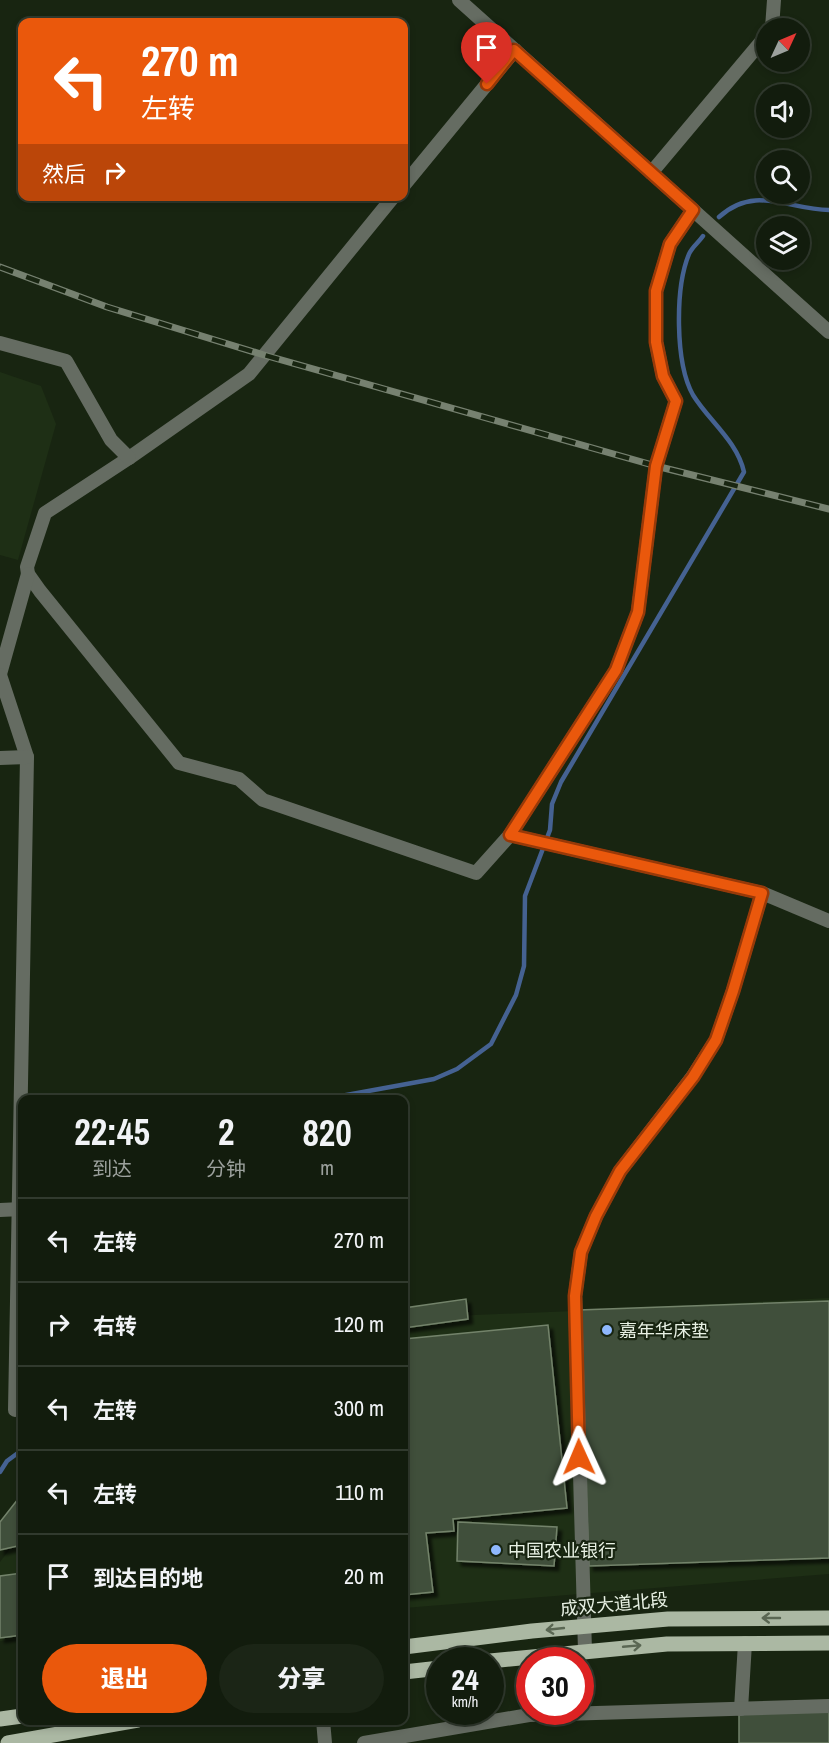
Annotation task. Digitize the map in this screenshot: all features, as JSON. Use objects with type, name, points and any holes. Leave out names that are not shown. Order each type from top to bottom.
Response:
[{"type":"main road","name":"成双大道北段","points":[[408,1647],[583,1626],[668,1619],[829,1618]]},
{"type":"main road","points":[[594,1650],[667,1644],[829,1643]]},
{"type":"main road","points":[[408,1672],[426,1670]]},
{"type":"main road","points":[[0,1719],[18,1717]]},
{"type":"main road","points":[[8,1743],[110,1725]]},
{"type":"street","points":[[459,0],[829,332]]},
{"type":"street","points":[[773,18],[774,0]]},
{"type":"street","points":[[651,173],[756,48]]},
{"type":"street","points":[[408,180],[514,50]]},
{"type":"street","points":[[23,1095],[27,757],[0,674],[28,574],[27,567],[45,513],[129,458],[249,374],[390,201]]},
{"type":"street","points":[[28,574],[179,763],[239,779],[263,800],[476,873],[510,835],[616,670],[638,612],[656,466],[676,401],[663,376],[656,342],[656,291],[670,244],[693,210]]},
{"type":"street","points":[[0,343],[66,361],[111,440],[129,458]]},
{"type":"street","points":[[0,758],[27,757]]},
{"type":"street","points":[[510,835],[762,893],[829,921]]},
{"type":"street","points":[[585,1647],[575,1296],[581,1252],[596,1216],[620,1171],[693,1077],[716,1040],[762,893]]},
{"type":"street","points":[[0,1210],[18,1209]]},
{"type":"street","points":[[15,1410],[18,1310]]},
{"type":"street","points":[[741,1709],[745,1643]]},
{"type":"street","points":[[364,1743],[529,1715],[829,1706]]},
{"type":"street","points":[[323,1725],[325,1743]]},
{"type":"shaded area","points":[[0,372],[41,386],[56,424],[18,560],[0,555]]},
{"type":"shaded area","points":[[829,1298],[829,1574],[408,1608],[408,1318]]},
{"type":"shaded area","points":[[18,1538],[18,1639],[0,1641],[0,1562]]},
{"type":"building","points":[[466,1299],[468,1319],[408,1327],[408,1307]]},
{"type":"building","points":[[829,1301],[829,1558],[589,1566],[579,1310]]},
{"type":"building","points":[[548,1325],[567,1508],[453,1519],[454,1531],[426,1533],[433,1592],[408,1595],[408,1339]]},
{"type":"building","points":[[18,1499],[18,1546],[0,1550],[0,1522]]},
{"type":"building","points":[[458,1522],[557,1527],[554,1566],[457,1561]]},
{"type":"building","points":[[18,1574],[18,1636],[0,1638],[0,1576]]},
{"type":"building","points":[[739,1712],[829,1712],[829,1743],[739,1743]]},
{"type":"waterway","points":[[719,217],[732,207],[759,200],[829,210]]},
{"type":"waterway","points":[[346,1095],[434,1079],[457,1069],[491,1044],[516,995],[524,966],[525,896],[550,830],[552,804],[561,782],[744,472],[729,441],[693,395],[683,364],[679,325],[681,286],[689,254],[703,236]]},
{"type":"waterway","points":[[0,1472],[7,1461],[18,1453]]},
{"type":"railway","points":[[0,267],[107,307],[264,355],[656,466],[829,509]]},
{"type":"place","name":"嘉年华床垫","points":[[607,1330]]},
{"type":"place","name":"中国农业银行","points":[[496,1550]]},
{"type":"route","points":[[487,84],[514,50],[693,210],[670,244],[656,291],[656,342],[663,376],[676,401],[656,466],[638,612],[616,670],[510,835],[762,893],[716,1040],[693,1077],[620,1171],[596,1216],[581,1252],[575,1296],[579,1457]]}]
